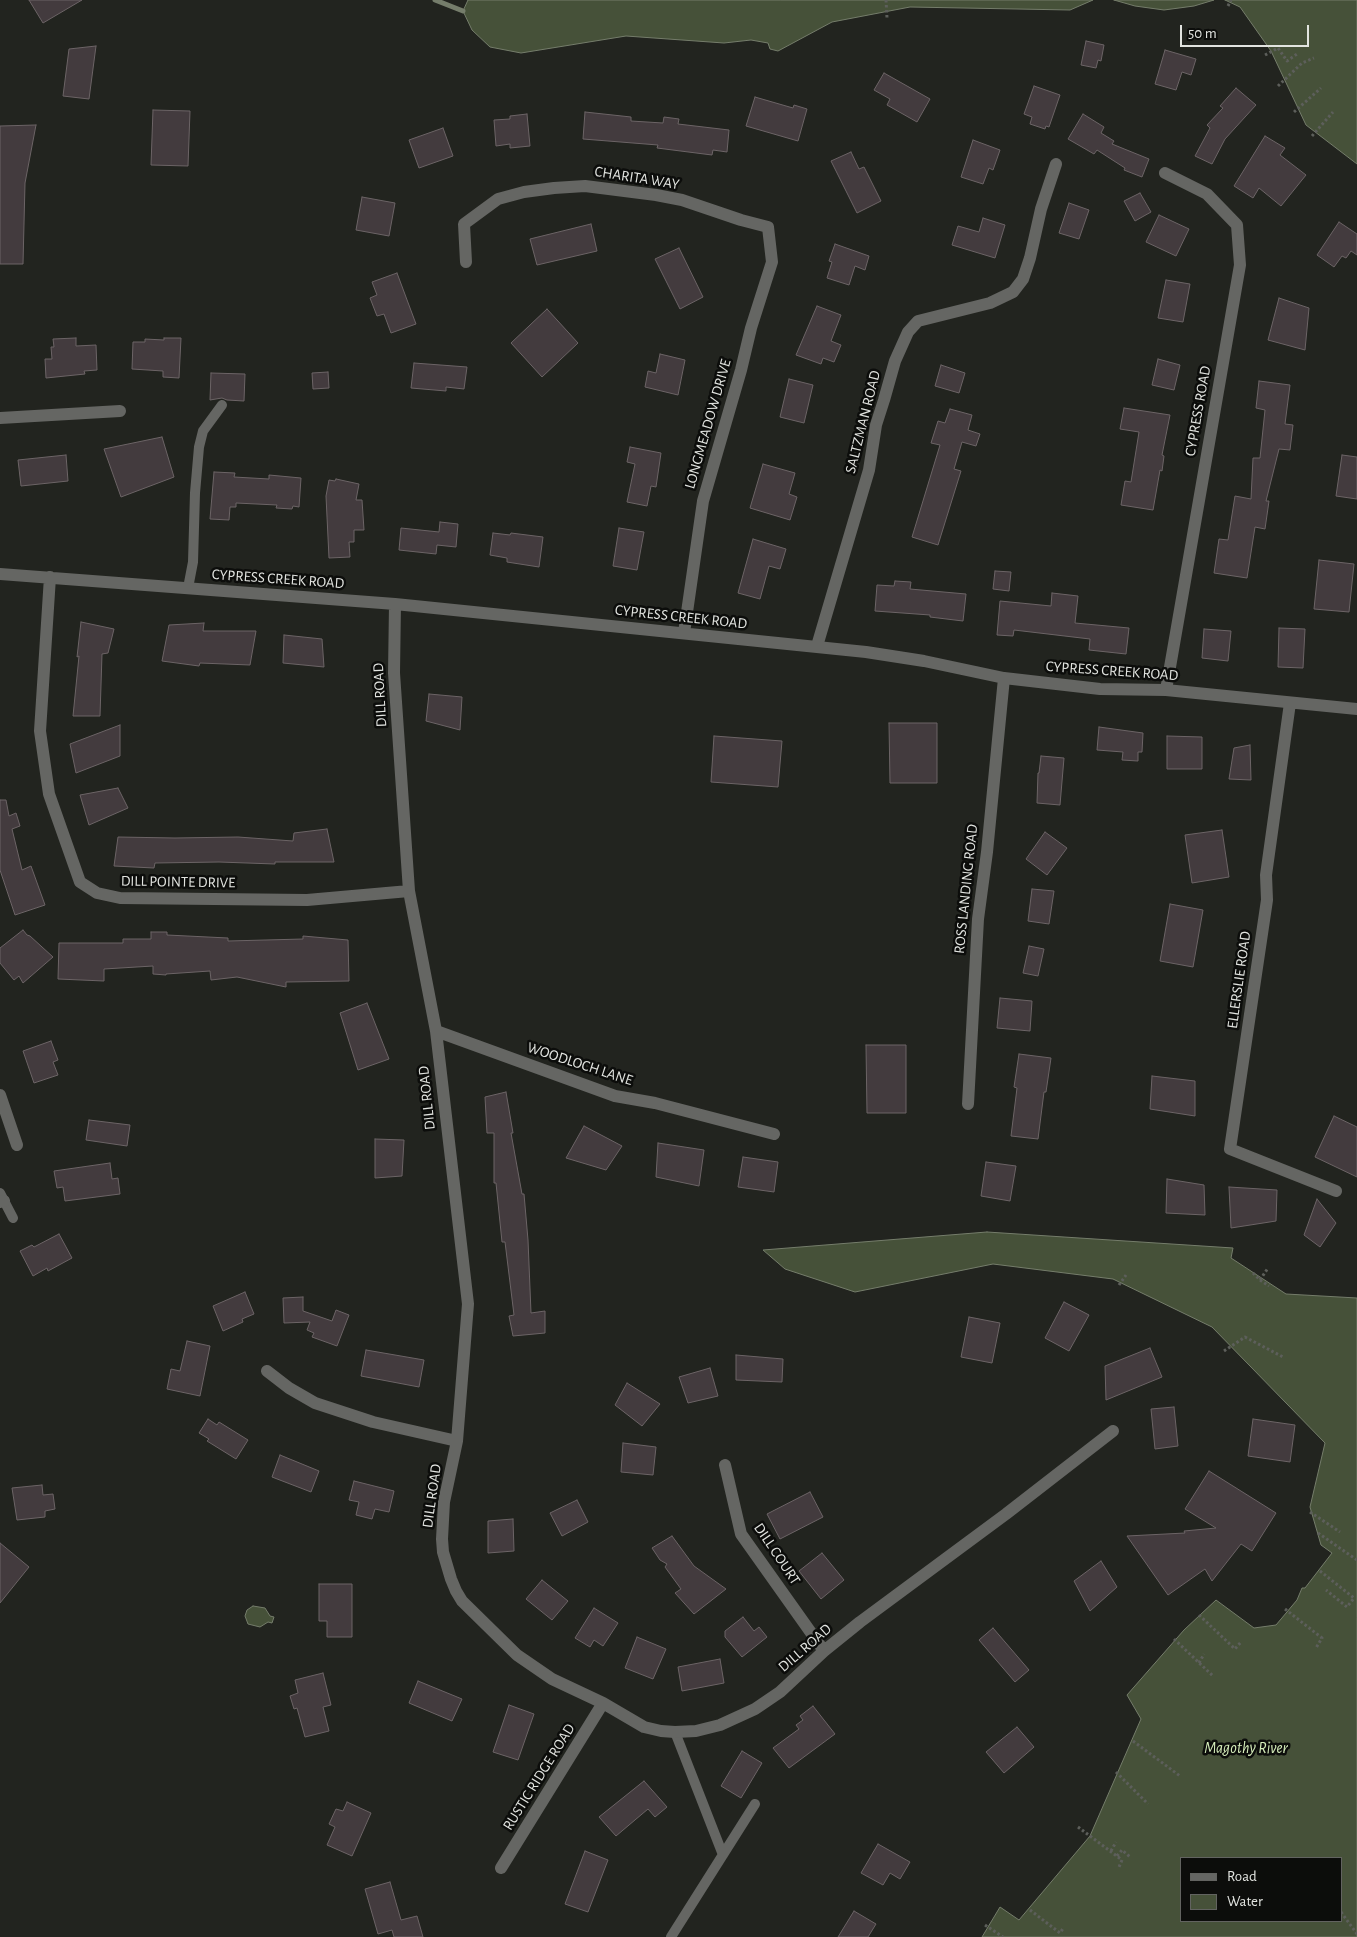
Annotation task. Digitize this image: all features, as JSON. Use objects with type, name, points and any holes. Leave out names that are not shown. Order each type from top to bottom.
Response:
[{"type":"street","name":"SALTZMAN ROAD","points":[[817,646],[869,470],[876,425],[895,361],[908,332],[918,321],[990,302],[1013,292],[1023,279],[1030,258],[1041,209],[1056,164]]},
{"type":"street","name":"CYPRESS ROAD","points":[[1165,173],[1207,194],[1237,225],[1240,265],[1166,690]]},
{"type":"street","name":"CHARITA WAY","points":[[466,262],[464,224],[498,199],[524,192],[585,186],[682,200],[768,227]]},
{"type":"street","name":"LONGMEADOW DRIVE","points":[[684,633],[703,500],[772,262],[768,227]]},
{"type":"street","points":[[0,418],[120,411]]},
{"type":"street","name":"CYPRESS CREEK ROAD","points":[[0,574],[395,604],[817,646],[924,660],[1004,678],[1100,689],[1166,690],[1290,703],[1357,707]]},
{"type":"street","name":"DILL POINTE DRIVE","points":[[50,577],[40,731],[49,794],[80,882],[97,893],[120,898],[306,900],[409,891]]},
{"type":"street","name":"DILL ROAD","points":[[395,604],[394,673],[409,891],[436,1031],[468,1304],[457,1441],[444,1502],[442,1539],[456,1592],[462,1601],[517,1656],[552,1679],[603,1703],[644,1727],[661,1732],[675,1732],[696,1731],[720,1725],[755,1709],[780,1692],[824,1651],[860,1622],[1006,1514],[1113,1431]]},
{"type":"street","name":"ROSS LANDING ROAD","points":[[968,1104],[978,918],[1004,678]]},
{"type":"street","name":"ELLERSLIE ROAD","points":[[1290,703],[1266,875],[1267,900],[1230,1149],[1336,1191]]},
{"type":"street","name":"WOODLOCH LANE","points":[[436,1031],[615,1096],[655,1103],[774,1134]]},
{"type":"street","points":[[0,1095],[17,1145]]},
{"type":"street","points":[[267,1371],[289,1388],[315,1403],[373,1422],[457,1441]]},
{"type":"street","name":"DILL COURT","points":[[725,1465],[741,1534],[824,1651]]},
{"type":"street","name":"RUSTIC RIDGE ROAD","points":[[501,1868],[603,1703]]},
{"type":"lane","points":[[188,588],[193,562],[195,493],[199,446],[203,430],[222,405]]},
{"type":"lane","points":[[1,1199],[12,1218]]},
{"type":"lane","points":[[675,1732],[724,1856]]},
{"type":"lane","points":[[671,1937],[724,1856],[755,1804]]},
{"type":"path","points":[[886,0],[887,18]]},
{"type":"path","points":[[1228,6],[1231,0]]},
{"type":"path","points":[[1265,55],[1278,48],[1287,61],[1297,54]]},
{"type":"path","points":[[1278,86],[1302,63],[1314,58]]},
{"type":"path","points":[[1294,112],[1321,88]]},
{"type":"path","points":[[1312,136],[1333,112]]},
{"type":"path","points":[[1260,1280],[1268,1268]]},
{"type":"path","points":[[1253,1274],[1269,1286]]},
{"type":"path","points":[[1119,1286],[1126,1275]]},
{"type":"path","points":[[1224,1352],[1245,1337],[1283,1357]]},
{"type":"path","points":[[1310,1512],[1340,1532]]},
{"type":"path","points":[[1318,1534],[1357,1560]]},
{"type":"path","points":[[1320,1571],[1354,1598],[1347,1608],[1326,1590]]},
{"type":"path","points":[[1286,1609],[1322,1638],[1316,1648]]},
{"type":"path","points":[[1199,1615],[1235,1649],[1241,1642]]},
{"type":"path","points":[[1174,1639],[1213,1676]]},
{"type":"path","points":[[1199,1663],[1204,1654]]},
{"type":"path","points":[[1133,1741],[1180,1776]]},
{"type":"path","points":[[1116,1772],[1148,1804]]},
{"type":"path","points":[[1078,1828],[1122,1860],[1119,1867]]},
{"type":"path","points":[[1111,1852],[1116,1842]]},
{"type":"path","points":[[1117,1856],[1122,1850],[1130,1857]]},
{"type":"path","points":[[1030,1910],[1060,1933],[1064,1928]]},
{"type":"path","points":[[1342,1913],[1357,1934]]},
{"type":"path","points":[[985,1925],[1004,1937]]},
{"type":"water","points":[[468,0],[1093,0],[1070,10],[910,7],[832,22],[778,51],[770,49],[768,43],[751,40],[724,43],[626,36],[521,53],[490,47],[472,30],[463,11]]},
{"type":"water","points":[[1114,0],[1214,0],[1194,6],[1164,10],[1135,6]]},
{"type":"water","points":[[1225,0],[1357,0],[1357,164],[1306,125],[1271,51],[1240,7]]},
{"type":"water","name":"Magothy River","points":[[987,1232],[1233,1248],[1231,1258],[1286,1294],[1357,1298],[1357,1937],[982,1937],[1000,1907],[1019,1920],[1090,1836],[1141,1719],[1127,1695],[1184,1630],[1216,1600],[1254,1628],[1276,1625],[1297,1600],[1302,1588],[1305,1588],[1332,1553],[1321,1545],[1310,1507],[1325,1443],[1212,1327],[1113,1279],[993,1264],[855,1292],[785,1269],[763,1250]]},
{"type":"water","points":[[253,1606],[265,1608],[270,1616],[274,1617],[272,1623],[268,1622],[260,1627],[248,1624],[245,1616],[247,1610]]},
{"type":"building","points":[[29,0],[82,0],[43,23]]},
{"type":"building","points":[[1086,41],[1104,45],[1101,61],[1098,60],[1096,68],[1081,65]]},
{"type":"building","points":[[96,46],[89,99],[63,96],[69,49]]},
{"type":"building","points":[[1165,50],[1196,59],[1191,75],[1182,72],[1176,90],[1155,84]]},
{"type":"building","points":[[884,73],[930,99],[917,122],[887,105],[890,99],[874,90]]},
{"type":"building","points":[[1034,86],[1060,95],[1049,127],[1046,126],[1045,129],[1030,124],[1032,117],[1024,114]]},
{"type":"building","points":[[1236,88],[1256,105],[1225,139],[1212,164],[1195,156],[1210,128],[1207,125],[1223,108],[1220,106]]},
{"type":"building","points":[[755,97],[793,108],[794,105],[807,109],[798,141],[746,126]]},
{"type":"building","points":[[153,110],[190,111],[188,166],[151,165]]},
{"type":"building","points":[[585,112],[631,117],[631,121],[663,123],[664,117],[679,119],[678,124],[729,130],[727,152],[713,150],[712,155],[657,148],[658,145],[583,139]]},
{"type":"building","points":[[527,114],[530,146],[510,148],[510,144],[496,146],[494,120],[510,119],[510,116]]},
{"type":"building","points":[[1083,114],[1104,127],[1101,133],[1114,141],[1112,144],[1149,159],[1142,177],[1124,170],[1125,168],[1097,150],[1094,154],[1068,139]]},
{"type":"building","points":[[36,125],[25,183],[23,264],[0,264],[0,126]]},
{"type":"building","points":[[443,128],[453,156],[419,168],[409,140]]},
{"type":"building","points":[[1265,136],[1285,148],[1280,155],[1306,175],[1281,206],[1259,188],[1253,198],[1234,186]]},
{"type":"building","points":[[973,140],[1000,150],[993,170],[989,168],[983,184],[961,177]]},
{"type":"building","points":[[851,152],[859,169],[864,167],[881,201],[857,213],[831,161]]},
{"type":"building","points":[[1140,193],[1151,212],[1135,221],[1124,201]]},
{"type":"building","points":[[362,197],[395,203],[389,236],[356,230]]},
{"type":"building","points":[[1069,203],[1089,210],[1079,239],[1059,233]]},
{"type":"building","points":[[1159,215],[1189,229],[1176,256],[1146,242]]},
{"type":"building","points":[[983,218],[1005,225],[995,258],[952,245],[958,226],[979,232]]},
{"type":"building","points":[[1339,222],[1357,234],[1357,255],[1351,251],[1346,258],[1342,256],[1334,267],[1317,255]]},
{"type":"building","points":[[591,224],[597,251],[537,265],[530,239]]},
{"type":"building","points":[[835,244],[869,256],[865,270],[855,266],[849,285],[827,278],[832,262],[829,261]]},
{"type":"building","points":[[679,248],[703,297],[680,309],[655,259]]},
{"type":"building","points":[[397,273],[416,324],[391,333],[384,314],[377,316],[370,298],[377,295],[372,282]]},
{"type":"building","points":[[1166,280],[1190,284],[1183,322],[1158,318]]},
{"type":"building","points":[[1279,298],[1309,308],[1305,350],[1268,340]]},
{"type":"building","points":[[817,306],[841,315],[831,341],[841,345],[834,362],[823,358],[821,364],[796,355]]},
{"type":"building","points":[[547,309],[578,343],[542,377],[511,343]]},
{"type":"building","points":[[76,338],[76,346],[96,345],[97,370],[84,371],[85,374],[46,378],[45,359],[52,359],[51,347],[54,347],[53,339]]},
{"type":"building","points":[[164,338],[181,338],[179,378],[163,377],[163,371],[132,369],[133,342],[145,342],[145,339],[164,340]]},
{"type":"building","points":[[660,354],[685,360],[678,395],[645,387],[648,371],[656,373]]},
{"type":"building","points":[[1158,359],[1180,365],[1174,390],[1152,385]]},
{"type":"building","points":[[414,363],[467,367],[464,389],[446,387],[446,391],[411,388]]},
{"type":"building","points":[[941,365],[965,373],[959,393],[935,386]]},
{"type":"building","points":[[328,372],[329,388],[313,389],[312,373]]},
{"type":"building","points":[[211,373],[245,374],[244,401],[222,398],[210,400]]},
{"type":"building","points":[[789,379],[813,385],[804,423],[780,417]]},
{"type":"building","points":[[1259,381],[1290,385],[1285,424],[1293,425],[1290,450],[1279,449],[1266,501],[1269,501],[1265,529],[1255,527],[1247,578],[1214,573],[1219,539],[1228,540],[1235,496],[1251,499],[1253,458],[1260,458],[1265,410],[1256,408]]},
{"type":"building","points":[[1124,408],[1170,415],[1162,455],[1164,456],[1162,471],[1160,470],[1153,510],[1121,505],[1125,481],[1131,482],[1139,432],[1120,429]]},
{"type":"building","points":[[950,409],[972,415],[968,430],[980,434],[976,446],[962,442],[954,469],[961,471],[938,545],[912,537],[940,445],[931,443],[938,421],[945,423]]},
{"type":"building","points":[[162,437],[174,477],[121,497],[104,449]]},
{"type":"building","points":[[630,447],[661,453],[656,487],[651,486],[647,506],[627,502],[635,464],[627,462]]},
{"type":"building","points":[[66,455],[68,481],[21,486],[18,460]]},
{"type":"building","points":[[1342,455],[1357,457],[1357,499],[1336,496]]},
{"type":"building","points":[[763,464],[795,473],[789,494],[797,497],[790,520],[750,508]]},
{"type":"building","points":[[214,472],[235,473],[234,477],[269,479],[269,475],[301,478],[299,507],[293,506],[292,509],[276,508],[277,505],[236,503],[236,507],[230,507],[229,520],[210,519]]},
{"type":"building","points":[[336,479],[359,484],[356,500],[362,500],[364,530],[354,530],[354,542],[349,542],[350,557],[329,558],[326,496],[329,480],[335,481]]},
{"type":"building","points":[[440,522],[458,524],[456,547],[437,545],[436,554],[399,550],[401,528],[439,532]]},
{"type":"building","points":[[619,528],[644,532],[637,570],[613,566]]},
{"type":"building","points":[[493,533],[543,537],[539,567],[507,562],[507,558],[490,555]]},
{"type":"building","points":[[753,539],[786,549],[780,569],[769,566],[760,599],[738,593]]},
{"type":"building","points":[[1319,560],[1354,564],[1349,612],[1314,609]]},
{"type":"building","points":[[995,571],[1011,572],[1009,591],[993,589]]},
{"type":"building","points":[[895,581],[911,582],[910,589],[966,594],[963,621],[930,617],[930,615],[875,611],[877,585],[894,586]]},
{"type":"building","points":[[1052,593],[1078,596],[1075,623],[1129,628],[1126,654],[1089,650],[1090,639],[1014,630],[1013,636],[997,635],[1000,601],[1051,606]]},
{"type":"building","points":[[81,622],[114,629],[108,653],[102,654],[100,716],[73,716]]},
{"type":"building","points":[[204,623],[203,631],[256,631],[250,665],[200,663],[199,666],[162,661],[169,625]]},
{"type":"building","points":[[1279,628],[1305,629],[1303,668],[1278,667]]},
{"type":"building","points":[[1204,629],[1231,631],[1228,661],[1202,658]]},
{"type":"building","points":[[284,635],[322,639],[324,667],[283,663]]},
{"type":"building","points":[[429,694],[462,697],[460,730],[426,721]]},
{"type":"building","points":[[889,723],[937,723],[937,783],[890,783]]},
{"type":"building","points":[[120,725],[120,756],[76,773],[70,744]]},
{"type":"building","points":[[1099,727],[1143,733],[1142,752],[1138,752],[1138,761],[1122,760],[1123,752],[1097,750]]},
{"type":"building","points":[[714,736],[782,741],[778,787],[711,782]]},
{"type":"building","points":[[1167,736],[1202,737],[1202,769],[1167,769]]},
{"type":"building","points":[[1250,745],[1251,780],[1229,779],[1234,748]]},
{"type":"building","points":[[1041,756],[1064,758],[1060,805],[1037,803],[1038,773]]},
{"type":"building","points":[[118,788],[128,808],[89,825],[80,795]]},
{"type":"building","points":[[0,800],[6,800],[9,816],[16,813],[20,826],[12,829],[22,870],[31,866],[45,905],[15,915],[0,870]]},
{"type":"building","points":[[327,829],[334,862],[275,862],[275,864],[219,862],[155,863],[154,868],[114,866],[118,837],[238,837],[293,841],[294,833]]},
{"type":"building","points":[[1222,830],[1229,877],[1192,883],[1185,835]]},
{"type":"building","points":[[1045,832],[1067,848],[1047,875],[1026,859]]},
{"type":"building","points":[[1032,889],[1054,891],[1049,924],[1028,921]]},
{"type":"building","points":[[1170,904],[1203,910],[1193,967],[1160,961]]},
{"type":"building","points":[[23,930],[53,957],[23,983],[19,976],[14,980],[0,963],[0,948]]},
{"type":"building","points":[[151,932],[167,932],[167,935],[228,938],[228,941],[303,939],[303,936],[348,940],[349,981],[286,982],[286,987],[237,977],[211,980],[210,971],[166,975],[153,974],[153,966],[104,969],[104,981],[58,979],[59,943],[123,943],[123,939],[151,939]]},
{"type":"building","points":[[1029,946],[1044,949],[1038,976],[1023,973]]},
{"type":"building","points":[[1000,998],[1032,1001],[1030,1031],[997,1028]]},
{"type":"building","points":[[367,1003],[389,1059],[358,1070],[340,1013]]},
{"type":"building","points":[[51,1041],[58,1060],[53,1062],[58,1075],[34,1083],[23,1051]]},
{"type":"building","points":[[866,1045],[906,1045],[906,1113],[867,1113]]},
{"type":"building","points":[[1019,1054],[1051,1058],[1046,1092],[1044,1092],[1038,1139],[1011,1136],[1017,1088],[1014,1087]]},
{"type":"building","points":[[1152,1076],[1195,1081],[1195,1116],[1150,1109]]},
{"type":"building","points":[[506,1092],[513,1133],[511,1133],[522,1194],[524,1194],[531,1313],[545,1311],[545,1333],[513,1336],[509,1316],[514,1315],[505,1242],[502,1242],[496,1183],[494,1183],[494,1133],[487,1133],[485,1097]]},
{"type":"building","points":[[1334,1116],[1357,1127],[1357,1177],[1315,1157]]},
{"type":"building","points":[[89,1120],[130,1125],[127,1146],[86,1140]]},
{"type":"building","points":[[584,1126],[622,1146],[606,1170],[566,1158]]},
{"type":"building","points":[[375,1139],[404,1140],[402,1176],[375,1178]]},
{"type":"building","points":[[658,1143],[704,1150],[699,1186],[656,1177]]},
{"type":"building","points":[[743,1157],[778,1162],[774,1192],[738,1187]]},
{"type":"building","points":[[986,1162],[1016,1166],[1010,1201],[981,1196]]},
{"type":"building","points":[[110,1163],[112,1179],[118,1178],[120,1194],[65,1201],[63,1187],[57,1188],[54,1171]]},
{"type":"building","points":[[1167,1179],[1204,1185],[1205,1215],[1166,1213]]},
{"type":"building","points":[[1229,1187],[1277,1190],[1276,1221],[1231,1228]]},
{"type":"building","points":[[1317,1199],[1336,1223],[1320,1247],[1304,1235]]},
{"type":"building","points":[[59,1234],[72,1258],[48,1271],[47,1268],[33,1276],[20,1251],[32,1245],[34,1247]]},
{"type":"building","points":[[245,1292],[254,1314],[242,1319],[243,1322],[223,1331],[213,1306]]},
{"type":"building","points":[[303,1297],[303,1311],[332,1321],[336,1310],[349,1315],[337,1346],[312,1337],[314,1333],[307,1330],[310,1322],[284,1323],[283,1298]]},
{"type":"building","points":[[1064,1302],[1089,1315],[1069,1351],[1045,1338]]},
{"type":"building","points":[[969,1317],[1000,1323],[992,1363],[961,1357]]},
{"type":"building","points":[[187,1341],[210,1346],[200,1396],[167,1389],[171,1369],[180,1371]]},
{"type":"building","points":[[1150,1348],[1162,1377],[1106,1400],[1105,1366]]},
{"type":"building","points":[[366,1350],[424,1360],[419,1387],[361,1376]]},
{"type":"building","points":[[736,1355],[783,1359],[782,1382],[736,1380]]},
{"type":"building","points":[[710,1368],[718,1396],[688,1403],[679,1377]]},
{"type":"building","points":[[627,1383],[660,1404],[642,1426],[615,1405]]},
{"type":"building","points":[[1174,1407],[1178,1446],[1155,1449],[1151,1409]]},
{"type":"building","points":[[208,1419],[217,1425],[219,1422],[248,1440],[236,1459],[207,1441],[209,1439],[199,1433]]},
{"type":"building","points":[[1253,1419],[1295,1425],[1290,1462],[1248,1456]]},
{"type":"building","points":[[623,1443],[656,1447],[653,1475],[621,1472]]},
{"type":"building","points":[[280,1455],[319,1471],[311,1492],[272,1477]]},
{"type":"building","points":[[1209,1471],[1276,1513],[1252,1551],[1241,1544],[1212,1581],[1205,1569],[1168,1595],[1127,1536],[1185,1533],[1184,1531],[1216,1528],[1185,1509]]},
{"type":"building","points":[[354,1481],[394,1491],[389,1512],[375,1509],[372,1519],[356,1515],[359,1502],[349,1500]]},
{"type":"building","points":[[42,1485],[43,1495],[53,1494],[55,1509],[45,1511],[45,1517],[17,1520],[12,1488]]},
{"type":"building","points":[[810,1492],[823,1517],[780,1539],[767,1514]]},
{"type":"building","points":[[577,1500],[588,1522],[562,1536],[550,1513]]},
{"type":"building","points":[[513,1519],[514,1551],[488,1553],[488,1521]]},
{"type":"building","points":[[672,1536],[694,1566],[726,1589],[694,1614],[675,1593],[681,1589],[665,1567],[667,1564],[660,1560],[652,1548]]},
{"type":"building","points":[[0,1543],[29,1567],[0,1603]]},
{"type":"building","points":[[822,1553],[844,1580],[821,1599],[799,1571]]},
{"type":"building","points":[[1101,1561],[1117,1587],[1090,1611],[1074,1581]]},
{"type":"building","points":[[542,1580],[568,1601],[552,1620],[526,1599]]},
{"type":"building","points":[[319,1584],[352,1584],[352,1637],[327,1637],[327,1621],[319,1621]]},
{"type":"building","points":[[594,1608],[618,1623],[603,1646],[594,1640],[590,1647],[575,1638]]},
{"type":"building","points":[[743,1617],[754,1631],[759,1627],[767,1637],[742,1657],[725,1637],[725,1631]]},
{"type":"building","points":[[993,1628],[1029,1670],[1015,1682],[979,1640]]},
{"type":"building","points":[[637,1637],[666,1649],[653,1679],[625,1668]]},
{"type":"building","points":[[720,1659],[724,1683],[682,1691],[678,1667]]},
{"type":"building","points":[[323,1673],[331,1705],[323,1707],[329,1731],[305,1737],[297,1708],[294,1709],[290,1696],[298,1693],[295,1680]]},
{"type":"building","points":[[418,1681],[462,1699],[452,1721],[409,1703]]},
{"type":"building","points":[[509,1705],[534,1714],[518,1760],[493,1752]]},
{"type":"building","points":[[813,1706],[835,1734],[789,1768],[773,1748],[799,1729],[796,1725],[803,1720],[800,1716]]},
{"type":"building","points":[[1017,1727],[1034,1747],[1004,1773],[986,1752]]},
{"type":"building","points":[[742,1751],[762,1763],[741,1798],[721,1786]]},
{"type":"building","points":[[644,1781],[667,1807],[655,1817],[648,1809],[616,1836],[599,1817]]},
{"type":"building","points":[[347,1802],[371,1813],[352,1856],[327,1845],[335,1827],[329,1824],[336,1809],[343,1811]]},
{"type":"building","points":[[878,1844],[910,1862],[900,1879],[890,1873],[883,1885],[861,1873]]},
{"type":"building","points":[[585,1851],[608,1860],[588,1912],[565,1904]]},
{"type":"building","points":[[390,1882],[401,1920],[417,1916],[423,1937],[394,1937],[392,1930],[378,1934],[365,1889]]},
{"type":"building","points":[[854,1911],[876,1924],[868,1937],[838,1937]]},
{"type":"waterway","points":[[435,0],[463,11]]}]
